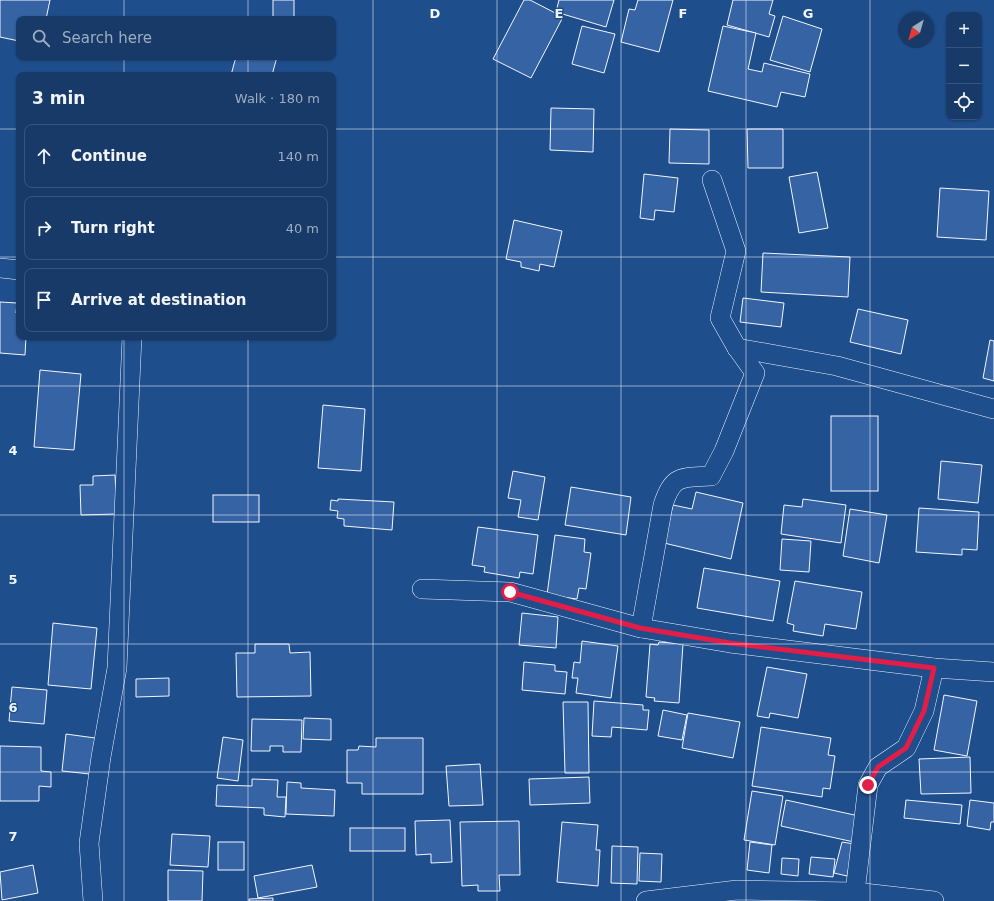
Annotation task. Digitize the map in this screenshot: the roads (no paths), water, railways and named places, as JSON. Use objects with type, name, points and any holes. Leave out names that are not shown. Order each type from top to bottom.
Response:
[{"type":"street","points":[[640,628],[663,505],[669,489],[674,482],[683,478],[711,476],[724,451],[755,373],[737,348],[720,318],[736,251],[712,180]]},
{"type":"street","points":[[0,268],[16,270]]},
{"type":"street","points":[[93,901],[90,843],[101,757],[117,668],[132,340]]},
{"type":"street","points":[[737,348],[837,366],[994,409]]},
{"type":"street","points":[[422,589],[510,592],[640,628],[730,643],[934,668],[994,672]]},
{"type":"street","points":[[855,892],[868,785],[878,767],[906,748],[924,711],[934,668]]},
{"type":"street","points":[[646,901],[737,890],[855,892],[934,901]]}]
